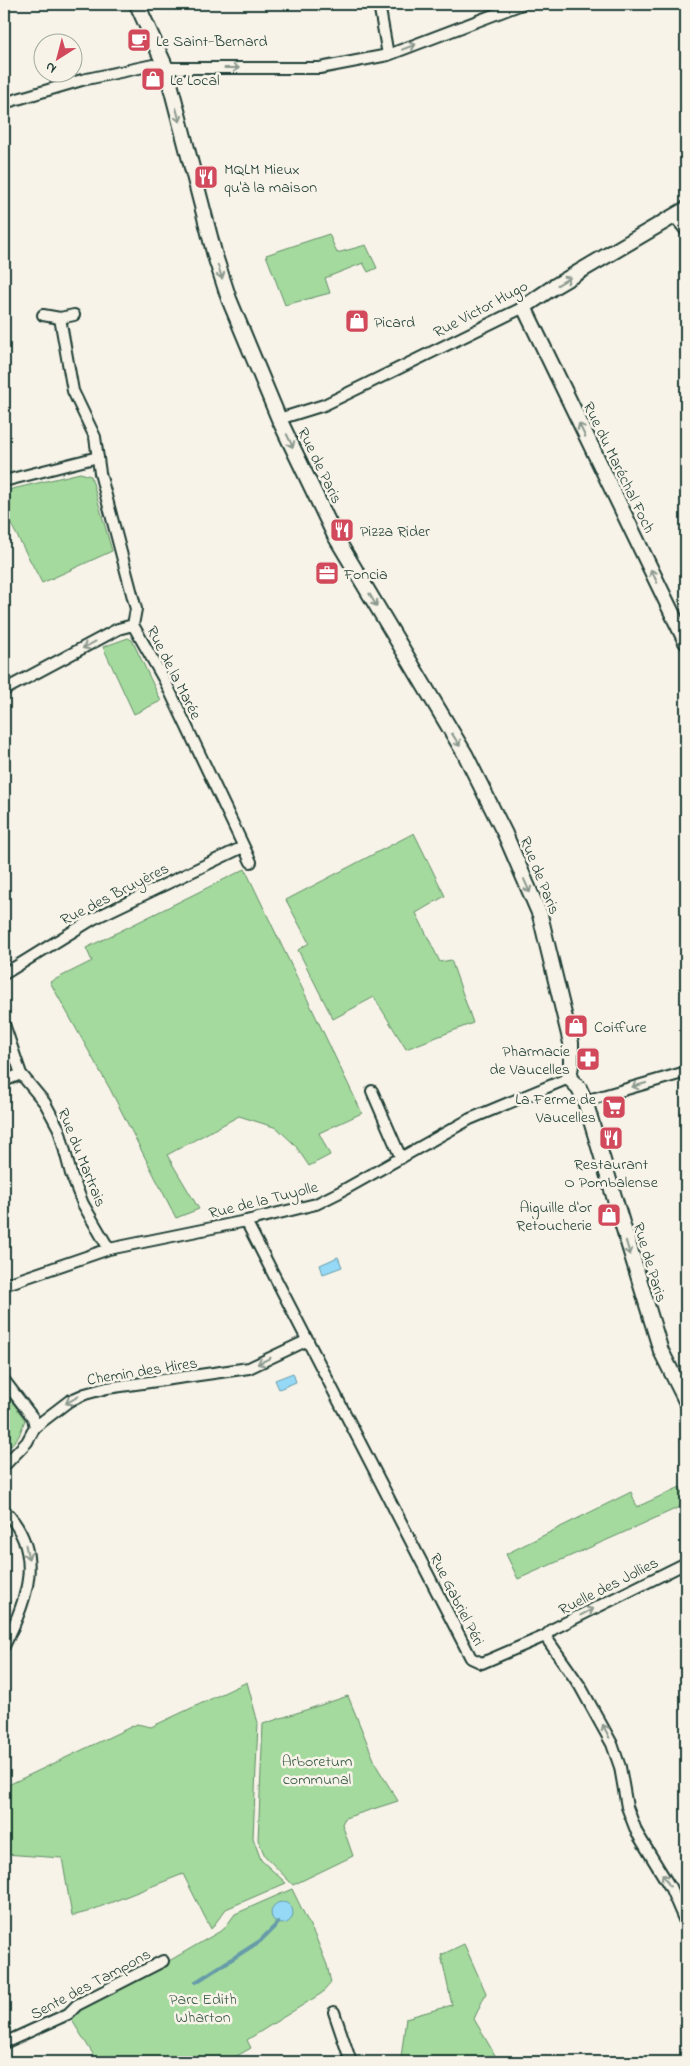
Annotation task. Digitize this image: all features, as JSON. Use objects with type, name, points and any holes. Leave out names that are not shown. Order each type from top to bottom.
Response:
[{"type":"street","name":"Rue de Paris","points":[[137,4],[166,68],[229,299],[279,419],[335,536],[465,754],[505,834],[540,915],[571,1043],[569,1078],[579,1088],[585,1101],[661,1351],[686,1401]]},
{"type":"street","points":[[379,4],[388,55]]},
{"type":"street","points":[[4,103],[82,80],[153,65],[166,68],[320,68],[388,55],[522,4]]},
{"type":"street","points":[[680,212],[686,231]]},
{"type":"street","name":"Rue Victor Hugo","points":[[279,419],[324,405],[524,307],[680,212]]},
{"type":"street","name":"Rue du Maréchal Foch","points":[[524,307],[686,642]]},
{"type":"street","points":[[43,315],[60,318],[74,315]]},
{"type":"street","name":"Rue de la Marée","points":[[60,318],[73,391],[95,437],[100,473],[136,609],[133,625],[166,683],[251,862]]},
{"type":"street","points":[[4,481],[98,457]]},
{"type":"street","points":[[4,690],[118,629],[133,625]]},
{"type":"street","name":"Rue des Bruyères","points":[[4,974],[93,919],[243,847]]},
{"type":"street","name":"Rue du Martrais","points":[[4,1024],[21,1074],[45,1103],[59,1129],[71,1174],[83,1204],[109,1250]]},
{"type":"street","points":[[585,1101],[686,1072]]},
{"type":"street","points":[[4,1081],[21,1074]]},
{"type":"street","name":"Rue de la Tuyolle","points":[[4,1285],[109,1250],[316,1204],[470,1119],[569,1078]]},
{"type":"street","points":[[372,1091],[401,1158]]},
{"type":"street","name":"Rue Gabriel Péri","points":[[246,1221],[471,1658],[482,1663],[545,1636]]},
{"type":"street","name":"Chemin des Hires","points":[[4,1466],[27,1442],[35,1427],[69,1401],[85,1394],[107,1388],[249,1368],[308,1340]]},
{"type":"street","points":[[4,1380],[34,1418],[35,1427]]},
{"type":"street","points":[[4,1510],[22,1533],[28,1553],[30,1570],[18,1614],[4,1646]]},
{"type":"street","name":"Ruelle des Jollies","points":[[545,1636],[553,1630],[686,1563]]},
{"type":"street","points":[[545,1636],[580,1686],[612,1744],[620,1767],[627,1807],[637,1832],[670,1887],[686,1924]]},
{"type":"street","name":"Sente des Tampons","points":[[4,2044],[68,2014],[77,2005],[163,1961]]},
{"type":"street","points":[[334,2012],[351,2062]]},
{"type":"green space","points":[[329,234],[337,253],[366,245],[377,268],[368,272],[363,263],[325,278],[330,293],[285,305],[266,255]]},
{"type":"green space","points":[[80,473],[91,476],[112,551],[42,583],[4,511],[4,491]]},
{"type":"green space","points":[[128,638],[132,640],[161,701],[134,714],[103,647]]},
{"type":"green space","points":[[414,833],[445,896],[416,913],[440,962],[451,960],[473,1023],[406,1049],[374,997],[333,1019],[298,950],[309,943],[286,900]]},
{"type":"green space","points":[[245,869],[362,1113],[319,1133],[330,1155],[309,1166],[295,1145],[277,1128],[239,1116],[167,1155],[199,1209],[176,1218],[110,1089],[50,982],[92,961],[86,948]]},
{"type":"green space","points":[[4,1390],[25,1420],[19,1436],[4,1453]]},
{"type":"green space","points":[[680,1487],[686,1504],[518,1579],[506,1554],[631,1492],[637,1507]]},
{"type":"green space","points":[[247,1682],[258,1723],[253,1838],[261,1860],[286,1883],[226,1909],[211,1929],[183,1874],[87,1912],[72,1916],[62,1858],[4,1854],[4,1787],[137,1724],[151,1727]]},
{"type":"green space","name":"Arboretum communal","points":[[348,1696],[377,1767],[398,1801],[345,1818],[342,1824],[353,1856],[293,1885],[265,1856],[258,1840],[263,1724]]},
{"type":"green space","name":"Parc Edith Wharton","points":[[292,1889],[327,1965],[331,1983],[322,1993],[247,2040],[251,2048],[226,2062],[98,2062],[68,2014],[142,1976],[166,1966],[169,1961],[224,1929],[235,1914]]},
{"type":"green space","points":[[464,1944],[486,1993],[474,2019],[499,2062],[395,2062],[401,2058],[406,2018],[452,2005],[441,1955]]},
{"type":"water","points":[[338,1257],[342,1267],[323,1274],[320,1265]]},
{"type":"water","points":[[293,1373],[296,1382],[279,1389],[275,1380]]},
{"type":"water","points":[[278,1902],[286,1902],[293,1909],[293,1917],[286,1924],[278,1924],[271,1917],[271,1909]]},
{"type":"waterway","points":[[196,1982],[260,1941],[278,1923]]},
{"type":"place","name":"Le Saint-Bernard","points":[[139,40]]},
{"type":"place","name":"Le Local","points":[[153,79]]},
{"type":"place","name":"MQLM Mieux qu'à la maison","points":[[206,177]]},
{"type":"place","name":"Picard","points":[[357,321]]},
{"type":"place","name":"Pizza Rider","points":[[342,530]]},
{"type":"place","name":"Foncia","points":[[327,573]]},
{"type":"place","name":"Coiffure","points":[[576,1026]]},
{"type":"place","name":"Pharmacie de Vaucelles","points":[[588,1059]]},
{"type":"place","name":"La Ferme de Vaucelles","points":[[614,1107]]},
{"type":"place","name":"Restaurant O Pombalense","points":[[611,1138]]},
{"type":"place","name":"Aiguille d'or Retoucherie","points":[[609,1215]]}]
